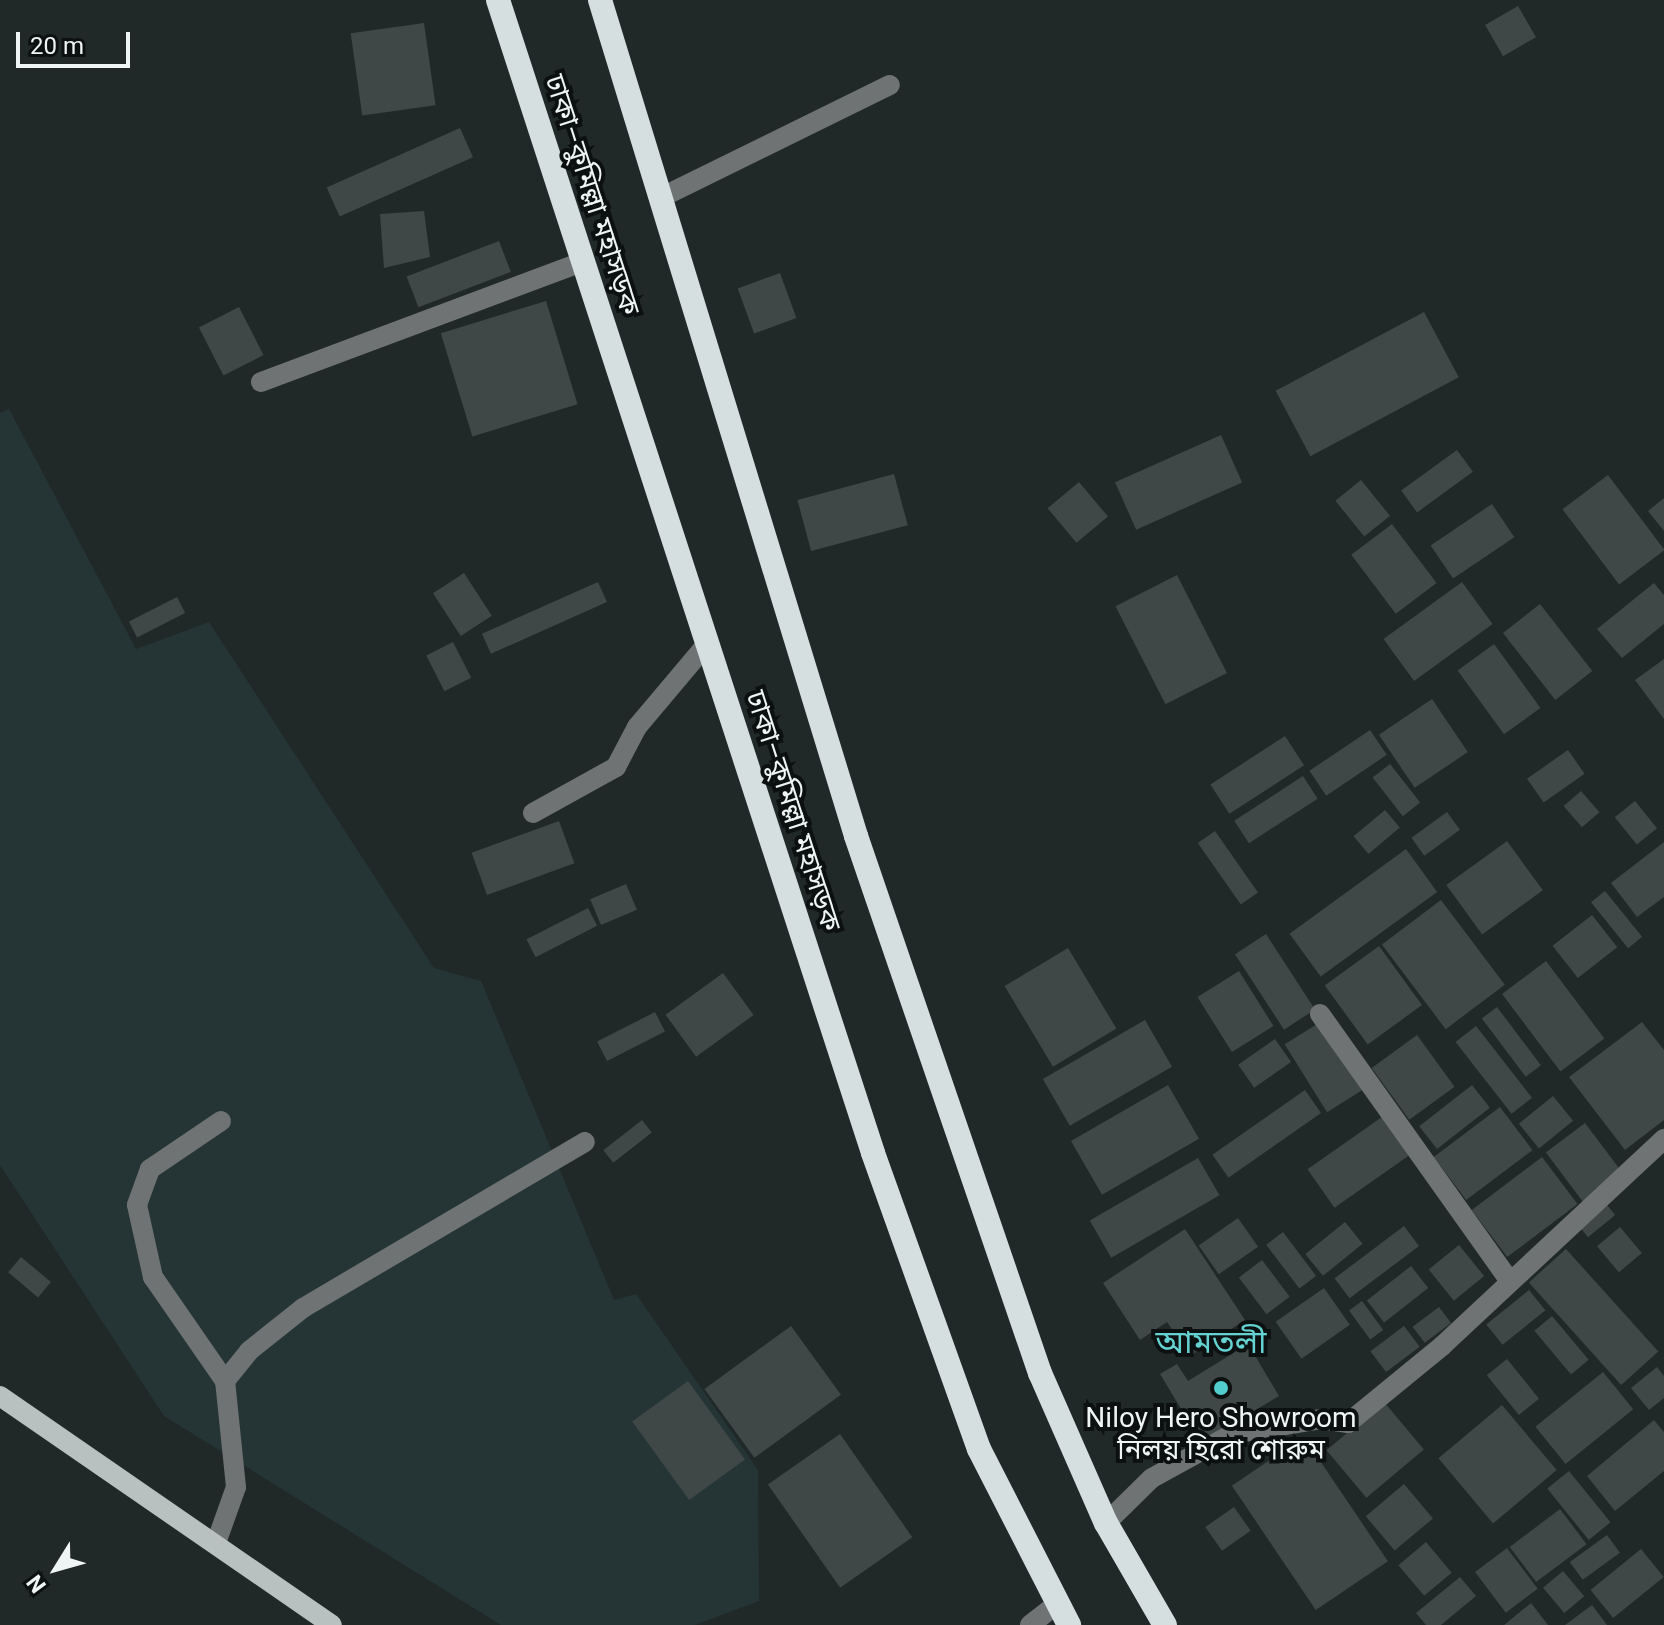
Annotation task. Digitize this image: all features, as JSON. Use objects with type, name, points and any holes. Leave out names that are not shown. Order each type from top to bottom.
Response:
[{"type":"highway","name":"ঢাকা–কুমিল্লা মহাসড়ক","points":[[498,0],[873,1153],[973,1434],[1063,1615]]},
{"type":"highway","name":"ঢাকা–কুমিল্লা মহাসড়ক","points":[[600,0],[861,851],[1040,1373],[1106,1523],[1165,1625]]},
{"type":"main road","points":[[0,1396],[332,1625]]},
{"type":"street","points":[[660,198],[890,85]]},
{"type":"street","points":[[261,382],[582,262]]},
{"type":"street","points":[[533,813],[616,767],[637,727],[707,644]]},
{"type":"street","points":[[1320,1014],[1510,1281]]},
{"type":"street","points":[[216,1543],[236,1487],[225,1381],[153,1277],[137,1205],[150,1169],[221,1121]]},
{"type":"street","points":[[1106,1523],[1152,1478],[1232,1434],[1322,1419],[1348,1423],[1442,1346],[1664,1139]]},
{"type":"street","points":[[225,1381],[249,1351],[303,1308],[585,1142]]},
{"type":"street","points":[[1030,1625],[1063,1615]]},
{"type":"shaded area","points":[[9,409],[136,649],[209,622],[434,968],[481,981],[614,1300],[636,1294],[758,1470],[759,1601],[695,1625],[501,1625],[164,1416],[0,1165],[0,413]]},
{"type":"building","points":[[1518,6],[1536,37],[1503,56],[1485,25]]},
{"type":"building","points":[[424,23],[436,105],[362,115],[351,33]]},
{"type":"building","points":[[460,128],[473,157],[340,217],[327,187]]},
{"type":"building","points":[[424,211],[430,257],[384,268],[380,214]]},
{"type":"building","points":[[499,241],[511,272],[418,307],[407,276]]},
{"type":"building","points":[[780,273],[796,318],[754,333],[738,288]]},
{"type":"building","points":[[546,301],[578,404],[472,436],[441,333]]},
{"type":"building","points":[[239,307],[264,355],[223,376],[199,327]]},
{"type":"building","points":[[1424,312],[1459,377],[1310,456],[1276,391]]},
{"type":"building","points":[[1221,435],[1242,483],[1136,530],[1115,482]]},
{"type":"building","points":[[1457,450],[1473,472],[1417,512],[1401,491]]},
{"type":"building","points":[[894,474],[908,525],[811,551],[797,500]]},
{"type":"building","points":[[1608,475],[1664,549],[1619,584],[1562,509]]},
{"type":"building","points":[[1361,480],[1390,516],[1364,537],[1335,501]]},
{"type":"building","points":[[1079,482],[1108,516],[1077,543],[1048,508]]},
{"type":"building","points":[[1664,498],[1664,531],[1648,511]]},
{"type":"building","points":[[1492,504],[1514,537],[1453,579],[1431,545]]},
{"type":"building","points":[[1392,524],[1437,583],[1396,614],[1351,555]]},
{"type":"building","points":[[464,573],[492,616],[461,636],[433,593]]},
{"type":"building","points":[[1177,575],[1227,673],[1165,704],[1116,606]]},
{"type":"building","points":[[598,582],[607,602],[491,654],[482,634]]},
{"type":"building","points":[[1462,582],[1493,624],[1414,681],[1384,639]]},
{"type":"building","points":[[1654,583],[1664,595],[1664,624],[1622,658],[1597,629]]},
{"type":"building","points":[[177,597],[185,613],[137,638],[129,622]]},
{"type":"building","points":[[1540,604],[1592,671],[1555,700],[1503,633]]},
{"type":"building","points":[[453,642],[471,678],[444,691],[426,656]]},
{"type":"building","points":[[1494,644],[1540,708],[1504,734],[1458,670]]},
{"type":"building","points":[[1664,659],[1664,719],[1635,680]]},
{"type":"building","points":[[1432,699],[1468,752],[1415,788],[1379,735]]},
{"type":"building","points":[[1370,730],[1387,755],[1326,796],[1309,771]]},
{"type":"building","points":[[1285,736],[1304,765],[1229,814],[1210,784]]},
{"type":"building","points":[[1568,750],[1585,774],[1544,802],[1527,779]]},
{"type":"building","points":[[1390,764],[1420,803],[1403,816],[1373,778]]},
{"type":"building","points":[[1303,776],[1318,799],[1249,843],[1234,821]]},
{"type":"building","points":[[1581,791],[1599,812],[1582,827],[1564,806]]},
{"type":"building","points":[[1635,801],[1657,828],[1637,845],[1615,817]]},
{"type":"building","points":[[1385,810],[1400,828],[1368,854],[1354,836]]},
{"type":"building","points":[[1447,812],[1460,830],[1424,856],[1411,838]]},
{"type":"building","points":[[559,821],[574,863],[487,895],[472,853]]},
{"type":"building","points":[[1215,831],[1258,892],[1241,904],[1198,843]]},
{"type":"building","points":[[1507,841],[1543,890],[1482,934],[1446,885]]},
{"type":"building","points":[[1664,842],[1664,897],[1637,917],[1611,883]]},
{"type":"building","points":[[1406,849],[1437,892],[1321,977],[1290,934]]},
{"type":"building","points":[[626,884],[637,910],[601,925],[590,899]]},
{"type":"building","points":[[1605,891],[1642,937],[1628,948],[1591,902]]},
{"type":"building","points":[[1441,900],[1505,985],[1446,1029],[1382,945]]},
{"type":"building","points":[[588,908],[597,926],[536,957],[527,939]]},
{"type":"building","points":[[1592,915],[1617,947],[1578,978],[1553,946]]},
{"type":"building","points":[[1266,934],[1315,1009],[1284,1030],[1235,954]]},
{"type":"building","points":[[1379,946],[1422,1005],[1368,1044],[1325,985]]},
{"type":"building","points":[[1068,948],[1116,1029],[1053,1067],[1005,986]]},
{"type":"building","points":[[1546,961],[1604,1038],[1560,1072],[1502,994]]},
{"type":"building","points":[[1239,971],[1273,1026],[1232,1052],[1197,997]]},
{"type":"building","points":[[723,973],[754,1015],[696,1057],[666,1015]]},
{"type":"building","points":[[1497,1007],[1541,1065],[1526,1077],[1482,1018]]},
{"type":"building","points":[[655,1012],[665,1032],[607,1061],[597,1042]]},
{"type":"building","points":[[1145,1020],[1172,1067],[1070,1126],[1043,1079]]},
{"type":"building","points":[[1322,1021],[1364,1089],[1327,1112],[1285,1044]]},
{"type":"building","points":[[1642,1022],[1664,1050],[1664,1120],[1625,1150],[1569,1077]]},
{"type":"building","points":[[1476,1026],[1532,1098],[1512,1114],[1456,1042]]},
{"type":"building","points":[[1417,1035],[1455,1087],[1409,1120],[1372,1068]]},
{"type":"building","points":[[1275,1039],[1291,1062],[1254,1088],[1238,1065]]},
{"type":"building","points":[[1168,1085],[1199,1139],[1102,1195],[1071,1141]]},
{"type":"building","points":[[1472,1085],[1490,1108],[1437,1149],[1419,1126]]},
{"type":"building","points":[[1305,1090],[1321,1113],[1228,1178],[1212,1155]]},
{"type":"building","points":[[1553,1096],[1573,1121],[1539,1149],[1519,1124]]},
{"type":"building","points":[[1500,1107],[1532,1150],[1466,1200],[1434,1157]]},
{"type":"building","points":[[1382,1117],[1409,1156],[1334,1208],[1307,1169]]},
{"type":"building","points":[[642,1120],[652,1133],[613,1163],[603,1150]]},
{"type":"building","points":[[1585,1123],[1622,1172],[1583,1201],[1546,1152]]},
{"type":"building","points":[[1542,1157],[1578,1204],[1507,1257],[1472,1210]]},
{"type":"building","points":[[1198,1158],[1220,1195],[1111,1258],[1090,1220]]},
{"type":"building","points":[[1607,1205],[1615,1215],[1588,1237],[1580,1227]]},
{"type":"building","points":[[1238,1218],[1258,1247],[1219,1274],[1199,1246]]},
{"type":"building","points":[[1345,1222],[1363,1244],[1323,1276],[1305,1254]]},
{"type":"building","points":[[1404,1226],[1419,1246],[1350,1298],[1335,1278]]},
{"type":"building","points":[[1620,1227],[1642,1253],[1619,1272],[1597,1246]]},
{"type":"building","points":[[1185,1229],[1245,1320],[1190,1356],[1167,1322],[1140,1340],[1103,1283]]},
{"type":"building","points":[[1283,1232],[1316,1276],[1299,1289],[1266,1245]]},
{"type":"building","points":[[1459,1245],[1484,1276],[1454,1301],[1429,1270]]},
{"type":"building","points":[[1566,1249],[1658,1352],[1621,1385],[1529,1282]]},
{"type":"building","points":[[21,1257],[51,1282],[38,1297],[8,1272]]},
{"type":"building","points":[[1262,1260],[1290,1297],[1267,1314],[1239,1277]]},
{"type":"building","points":[[1411,1266],[1428,1288],[1384,1323],[1367,1300]]},
{"type":"building","points":[[1324,1288],[1350,1325],[1301,1359],[1276,1322]]},
{"type":"building","points":[[1529,1290],[1545,1310],[1503,1345],[1486,1325]]},
{"type":"building","points":[[1362,1301],[1383,1330],[1370,1340],[1349,1310]]},
{"type":"building","points":[[1439,1307],[1451,1323],[1425,1343],[1413,1327]]},
{"type":"building","points":[[1552,1316],[1589,1360],[1571,1374],[1534,1331]]},
{"type":"building","points":[[791,1326],[841,1395],[754,1458],[704,1389]]},
{"type":"building","points":[[1404,1326],[1420,1347],[1386,1372],[1370,1351]]},
{"type":"building","name":"Niloy Hero Showroom নিলয় হিরো শোরুম","points":[[1248,1344],[1279,1396],[1201,1442],[1160,1374],[1177,1364],[1188,1381]]},
{"type":"building","points":[[1507,1359],[1539,1399],[1519,1415],[1487,1375]]},
{"type":"building","points":[[1657,1367],[1664,1376],[1664,1398],[1649,1410],[1631,1388]]},
{"type":"building","points":[[1603,1372],[1633,1409],[1566,1464],[1535,1427]]},
{"type":"building","points":[[688,1381],[745,1459],[689,1500],[632,1422]]},
{"type":"building","points":[[1384,1402],[1424,1449],[1366,1498],[1327,1450]]},
{"type":"building","points":[[1502,1405],[1557,1470],[1493,1523],[1438,1458]]},
{"type":"building","points":[[1654,1420],[1664,1432],[1664,1471],[1615,1511],[1587,1476]]},
{"type":"building","points":[[840,1434],[912,1537],[840,1588],[768,1484]]},
{"type":"building","points":[[1304,1437],[1388,1561],[1316,1610],[1232,1486]]},
{"type":"building","points":[[1569,1471],[1611,1522],[1589,1540],[1547,1489]]},
{"type":"building","points":[[1404,1484],[1433,1518],[1395,1551],[1366,1516]]},
{"type":"building","points":[[1234,1507],[1251,1531],[1222,1551],[1205,1527]]},
{"type":"building","points":[[1560,1509],[1586,1544],[1536,1582],[1510,1547]]},
{"type":"building","points":[[1607,1535],[1620,1553],[1583,1580],[1570,1562]]},
{"type":"building","points":[[1426,1542],[1452,1573],[1424,1596],[1398,1565]]},
{"type":"building","points":[[1507,1548],[1538,1589],[1506,1613],[1475,1572]]},
{"type":"building","points":[[1641,1549],[1664,1577],[1613,1618],[1590,1590]]},
{"type":"building","points":[[1563,1571],[1584,1596],[1564,1613],[1543,1588]]},
{"type":"building","points":[[1460,1577],[1476,1596],[1441,1625],[1426,1625],[1416,1613]]},
{"type":"building","points":[[1531,1603],[1548,1625],[1504,1625]]},
{"type":"building","points":[[1592,1605],[1607,1625],[1565,1625]]},
{"type":"place","name":"Niloy Hero Showroom নিলয় হিরো শোরুম","points":[[1221,1388]]},
{"type":"district","name":"আমতলী","points":[[1211,1342]]}]
